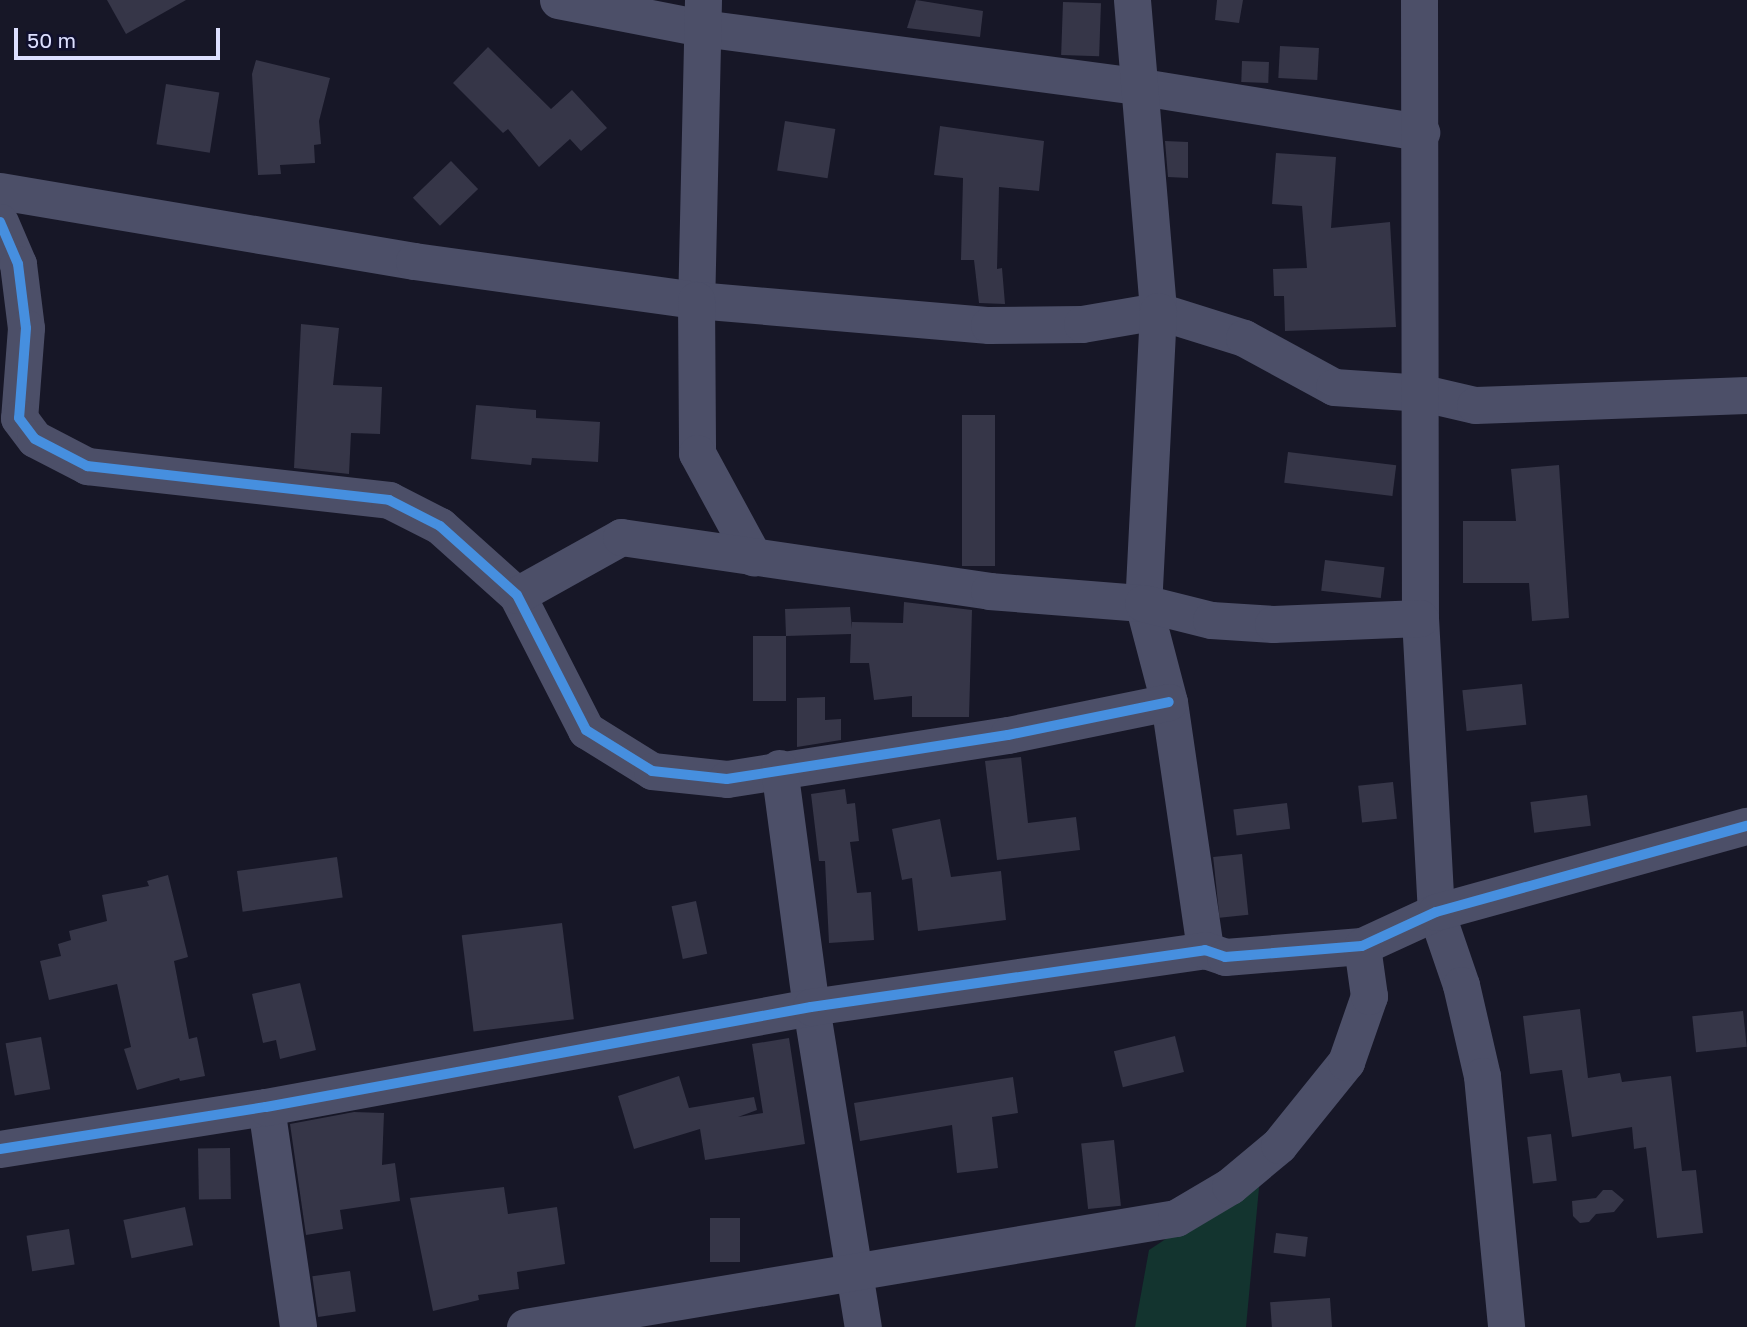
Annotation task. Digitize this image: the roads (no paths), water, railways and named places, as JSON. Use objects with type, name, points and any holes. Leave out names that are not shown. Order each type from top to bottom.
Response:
[{"type":"street","points":[[558,0],[703,14],[1421,132]]},
{"type":"street","points":[[1132,0],[1143,87],[1158,311],[1143,603],[1169,702],[1205,950]]},
{"type":"street","points":[[1419,0],[1423,393],[1420,618],[1436,912],[1461,985],[1482,1076],[1506,1327]]},
{"type":"street","points":[[703,14],[696,300],[697,453],[754,558]]},
{"type":"street","points":[[0,191],[414,261],[696,300],[989,325],[1082,324],[1158,311],[1244,338],[1334,387],[1423,393],[1475,405],[1747,395]]},
{"type":"street","points":[[0,222],[18,264],[26,328],[19,418],[35,439],[87,466],[389,500],[440,526],[517,595],[586,730],[652,771],[727,779],[779,768],[1008,735],[1169,702]]},
{"type":"street","points":[[517,595],[621,537],[989,591],[1143,603],[1211,620],[1273,624],[1420,618]]},
{"type":"street","points":[[779,768],[811,1007],[863,1327]]},
{"type":"street","points":[[0,1149],[266,1107],[811,1007],[1205,950],[1226,957],[1362,946],[1436,912],[1746,833]]},
{"type":"street","points":[[525,1327],[855,1274],[1176,1218],[1230,1186],[1279,1145],[1346,1062],[1369,996],[1362,946]]},
{"type":"street","points":[[266,1107],[298,1327]]}]
